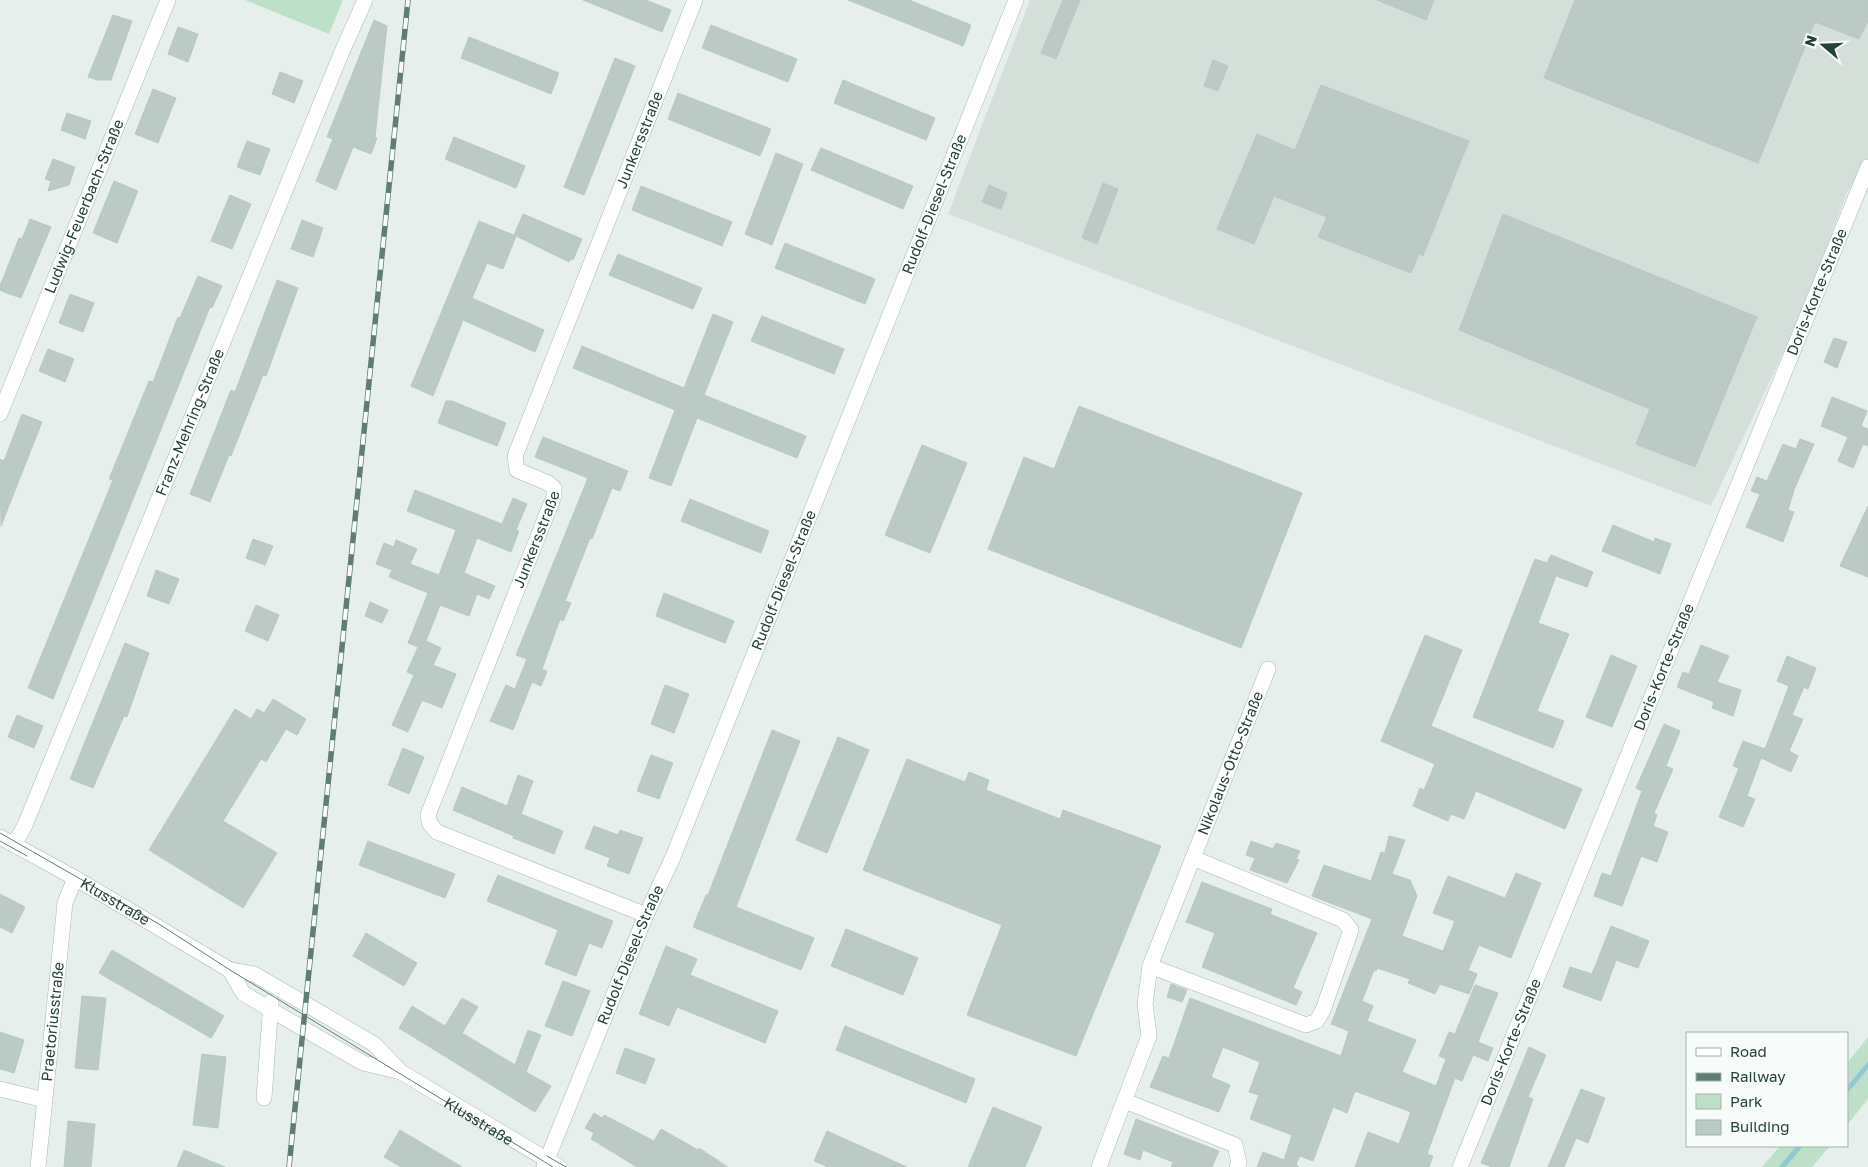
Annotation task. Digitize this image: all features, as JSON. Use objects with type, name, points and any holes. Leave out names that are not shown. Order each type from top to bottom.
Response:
[{"type":"street","name":"Ludwig-Feuerbach-Straße","points":[[0,414],[168,0]]},
{"type":"street","name":"Franz-Mehring-Straße","points":[[14,845],[25,825],[341,54],[365,0]]},
{"type":"street","name":"Junkersstraße","points":[[646,915],[437,832],[430,824],[428,815],[554,496],[554,488],[548,483],[517,470],[515,456],[695,0]]},
{"type":"street","name":"Rudolf-Diesel-Straße","points":[[550,1165],[646,915],[673,857],[1016,0]]},
{"type":"street","name":"Doris-Korte-Straße","points":[[1460,1167],[1868,167]]},
{"type":"street","name":"Nikolaus-Otto-Straße","points":[[1099,1167],[1150,1036],[1144,1004],[1150,966],[1268,669]]},
{"type":"street","name":"Klusstraße","points":[[0,837],[75,878],[230,970],[254,974],[374,1044],[401,1072],[550,1165]]},
{"type":"street","points":[[1150,966],[1306,1025],[1317,1021],[1323,1010],[1351,930],[1343,920],[1193,858]]},
{"type":"street","name":"Praetoriusstraße","points":[[38,1167],[65,903],[75,878]]},
{"type":"street","name":"Klusstraße","points":[[230,970],[243,993],[271,1010],[363,1063],[401,1072]]},
{"type":"street","points":[[264,1098],[271,1010],[268,982]]},
{"type":"street","points":[[0,1089],[45,1100]]},
{"type":"street","points":[[1125,1101],[1235,1146],[1239,1164],[1237,1167]]},
{"type":"shaded area","points":[[1030,0],[1868,0],[1868,186],[1848,190],[1801,315],[1711,506],[948,214]]},
{"type":"green space","points":[[245,0],[343,0],[329,34]]},
{"type":"green space","points":[[1868,1037],[1868,1099],[1848,1124],[1848,1062]]},
{"type":"green space","points":[[1779,1147],[1829,1147],[1812,1167],[1762,1167]]},
{"type":"building","points":[[583,0],[646,0],[671,10],[662,32]]},
{"type":"building","points":[[848,0],[909,0],[971,25],[963,46]]},
{"type":"building","points":[[1063,0],[1080,0],[1056,59],[1041,53]]},
{"type":"building","points":[[1377,0],[1434,0],[1426,20]]},
{"type":"building","points":[[1575,0],[1868,0],[1868,21],[1859,39],[1815,22],[1758,163],[1544,78]]},
{"type":"building","points":[[113,15],[132,21],[111,80],[98,80],[88,77]]},
{"type":"building","points":[[374,20],[387,26],[375,137],[377,138],[371,154],[353,147],[336,190],[316,181],[333,139],[327,137]]},
{"type":"building","points":[[711,25],[797,59],[788,82],[702,48]]},
{"type":"building","points":[[178,27],[198,34],[188,62],[168,54]]},
{"type":"building","points":[[469,37],[559,73],[551,94],[461,58]]},
{"type":"building","points":[[615,58],[635,66],[584,195],[564,187]]},
{"type":"building","points":[[1213,60],[1228,66],[1218,91],[1204,86]]},
{"type":"building","points":[[280,72],[303,81],[294,103],[272,94]]},
{"type":"building","points":[[843,80],[935,118],[926,140],[834,103]]},
{"type":"building","points":[[1321,85],[1469,141],[1423,256],[1419,254],[1411,273],[1318,237],[1327,217],[1274,196],[1254,244],[1217,229],[1257,134],[1295,150]]},
{"type":"building","points":[[153,89],[176,98],[158,143],[135,134]]},
{"type":"building","points":[[678,93],[771,129],[760,156],[668,119]]},
{"type":"building","points":[[67,113],[91,121],[85,139],[61,130]]},
{"type":"building","points":[[454,137],[525,166],[516,188],[445,159]]},
{"type":"building","points":[[247,141],[270,149],[260,175],[237,167]]},
{"type":"building","points":[[821,148],[913,186],[903,209],[811,170]]},
{"type":"building","points":[[776,153],[803,164],[772,245],[745,234]]},
{"type":"building","points":[[53,159],[75,167],[69,185],[48,191],[51,181],[45,179]]},
{"type":"building","points":[[114,181],[138,191],[117,243],[93,233]]},
{"type":"building","points":[[1103,183],[1118,189],[1097,244],[1082,238]]},
{"type":"building","points":[[989,185],[1007,193],[1001,209],[982,202]]},
{"type":"building","points":[[641,186],[732,222],[722,246],[632,210]]},
{"type":"building","points":[[230,195],[251,204],[232,249],[211,241]]},
{"type":"building","points":[[523,214],[582,239],[573,260],[570,259],[569,262],[514,235]]},
{"type":"building","points":[[1503,214],[1757,317],[1695,467],[1636,444],[1650,409],[1459,330]]},
{"type":"building","points":[[30,219],[51,227],[21,298],[0,290],[0,286],[19,238],[22,239]]},
{"type":"building","points":[[302,220],[323,228],[313,257],[291,249]]},
{"type":"building","points":[[479,221],[516,236],[503,269],[487,263],[472,298],[544,330],[535,352],[463,320],[433,396],[411,386]]},
{"type":"building","points":[[785,243],[875,279],[865,304],[775,268]]},
{"type":"building","points":[[618,254],[702,288],[693,309],[609,275]]},
{"type":"building","points":[[198,276],[222,286],[212,308],[210,307],[53,699],[28,688],[113,480],[109,479],[149,381],[153,382],[178,317],[180,318]]},
{"type":"building","points":[[277,280],[298,288],[266,376],[263,375],[231,456],[229,455],[210,502],[190,494],[231,390],[235,392]]},
{"type":"building","points":[[70,294],[94,303],[83,332],[59,323]]},
{"type":"building","points":[[713,314],[733,322],[704,395],[806,436],[797,458],[697,418],[671,486],[649,478],[675,410],[573,368],[582,346],[684,388]]},
{"type":"building","points":[[762,316],[844,349],[834,374],[751,341]]},
{"type":"building","points":[[1834,338],[1847,342],[1837,368],[1824,362]]},
{"type":"building","points":[[48,349],[74,359],[65,382],[39,371]]},
{"type":"building","points":[[1832,397],[1867,411],[1861,426],[1868,429],[1868,446],[1863,444],[1853,468],[1838,461],[1848,437],[1821,426]]},
{"type":"building","points":[[446,401],[452,401],[506,423],[497,446],[438,423]]},
{"type":"building","points":[[1079,406],[1302,493],[1241,648],[988,549],[1024,457],[1054,469]]},
{"type":"building","points":[[22,414],[42,422],[1,526],[0,459],[4,461]]},
{"type":"building","points":[[543,437],[628,471],[620,491],[612,488],[592,539],[590,538],[565,601],[571,603],[563,621],[560,619],[542,669],[547,671],[541,686],[532,682],[513,730],[490,721],[506,685],[515,689],[527,659],[516,655],[588,478],[535,457]]},
{"type":"building","points":[[1800,439],[1814,444],[1794,490],[1788,510],[1794,512],[1783,542],[1746,527],[1760,494],[1751,491],[1757,477],[1767,481],[1783,444],[1796,449]]},
{"type":"building","points":[[922,445],[967,463],[930,553],[885,535]]},
{"type":"building","points":[[415,490],[502,524],[513,498],[527,504],[516,530],[519,531],[511,552],[477,538],[464,573],[495,586],[489,599],[477,594],[469,616],[440,605],[426,641],[441,648],[433,665],[456,674],[442,708],[422,700],[408,732],[392,725],[414,675],[407,672],[418,647],[408,643],[428,593],[389,577],[392,570],[376,564],[384,543],[394,547],[396,540],[417,549],[410,564],[439,575],[456,530],[407,511]]},
{"type":"building","points":[[690,499],[769,531],[761,553],[681,521]]},
{"type":"building","points":[[1868,506],[1868,577],[1840,566]]},
{"type":"building","points":[[1613,525],[1654,542],[1655,538],[1671,544],[1660,574],[1602,551]]},
{"type":"building","points":[[253,539],[273,546],[265,565],[246,558]]},
{"type":"building","points":[[1551,555],[1593,572],[1587,587],[1556,576],[1538,623],[1569,634],[1537,711],[1564,721],[1553,748],[1473,717],[1535,559],[1547,563]]},
{"type":"building","points":[[156,570],[179,579],[169,604],[147,596]]},
{"type":"building","points":[[664,593],[734,621],[725,643],[656,616]]},
{"type":"building","points":[[370,602],[388,610],[382,623],[365,616]]},
{"type":"building","points":[[256,605],[279,615],[268,641],[245,631]]},
{"type":"building","points":[[1425,635],[1462,650],[1431,726],[1582,789],[1565,829],[1476,791],[1464,819],[1451,814],[1448,821],[1413,806],[1420,788],[1424,790],[1435,764],[1381,741]]},
{"type":"building","points":[[125,643],[149,653],[127,717],[124,716],[93,788],[70,779]]},
{"type":"building","points":[[1701,645],[1729,656],[1717,682],[1741,690],[1733,716],[1712,708],[1714,702],[1677,687],[1683,672],[1689,674]]},
{"type":"building","points":[[1611,655],[1637,666],[1612,727],[1586,717]]},
{"type":"building","points":[[1787,656],[1816,668],[1808,689],[1804,687],[1792,715],[1803,719],[1789,751],[1798,756],[1791,772],[1761,758],[1747,796],[1755,799],[1743,827],[1719,817],[1739,768],[1733,766],[1743,741],[1765,749],[1789,686],[1777,681]]},
{"type":"building","points":[[665,685],[689,694],[674,733],[651,724]]},
{"type":"building","points":[[273,699],[306,719],[297,735],[286,729],[266,762],[261,759],[223,821],[277,853],[243,908],[149,850],[235,709],[251,719],[257,709],[264,713]]},
{"type":"building","points":[[17,715],[43,726],[34,748],[8,737]]},
{"type":"building","points":[[1664,724],[1680,731],[1666,766],[1673,769],[1654,813],[1657,815],[1653,826],[1668,832],[1657,862],[1641,856],[1622,906],[1594,896],[1602,873],[1611,876],[1642,791],[1636,788]]},
{"type":"building","points":[[772,730],[800,741],[736,907],[814,938],[801,970],[693,927],[706,895],[708,895]]},
{"type":"building","points":[[838,737],[869,750],[827,853],[796,840]]},
{"type":"building","points":[[403,748],[424,757],[409,794],[388,785]]},
{"type":"building","points":[[651,755],[673,763],[659,799],[637,791]]},
{"type":"building","points":[[907,759],[965,782],[969,772],[989,780],[986,790],[1060,819],[1063,810],[1161,846],[1076,1056],[967,1015],[1002,925],[863,870]]},
{"type":"building","points":[[518,775],[533,781],[521,814],[563,831],[554,854],[513,838],[514,836],[453,810],[462,787],[507,806]]},
{"type":"building","points":[[594,826],[618,835],[620,830],[643,838],[629,874],[607,866],[610,858],[585,848]]},
{"type":"building","points":[[1389,836],[1405,840],[1392,874],[1410,880],[1417,896],[1402,936],[1443,951],[1455,921],[1433,913],[1448,876],[1505,898],[1516,873],[1541,883],[1511,958],[1479,945],[1468,970],[1477,974],[1469,994],[1440,984],[1435,994],[1408,983],[1410,979],[1377,968],[1376,971],[1374,970],[1362,1001],[1373,1006],[1367,1021],[1416,1040],[1402,1072],[1436,1086],[1446,1059],[1439,1056],[1449,1032],[1455,1034],[1475,985],[1498,993],[1478,1042],[1493,1048],[1488,1061],[1473,1055],[1462,1081],[1455,1078],[1427,1154],[1433,1156],[1429,1167],[1355,1167],[1368,1132],[1399,1144],[1411,1112],[1355,1091],[1347,1113],[1333,1107],[1313,1161],[1300,1156],[1296,1164],[1299,1167],[1257,1167],[1263,1152],[1284,1160],[1292,1135],[1250,1119],[1259,1095],[1249,1092],[1260,1062],[1223,1047],[1211,1077],[1230,1085],[1219,1112],[1150,1087],[1163,1056],[1169,1058],[1190,998],[1341,1056],[1349,1031],[1331,1024],[1372,919],[1312,896],[1324,865],[1371,881],[1381,852],[1385,853]]},
{"type":"building","points":[[368,841],[455,874],[445,898],[359,865]]},
{"type":"building","points":[[1251,841],[1273,849],[1276,843],[1300,851],[1296,859],[1299,860],[1287,883],[1250,870],[1255,858],[1246,855]]},
{"type":"building","points":[[498,875],[613,921],[602,948],[589,943],[576,976],[545,964],[558,930],[487,901]]},
{"type":"building","points":[[1202,882],[1272,909],[1270,914],[1317,933],[1293,988],[1302,992],[1296,1005],[1202,967],[1215,933],[1186,922]]},
{"type":"building","points":[[0,894],[25,907],[12,933],[0,927]]},
{"type":"building","points":[[1611,926],[1649,941],[1638,968],[1616,960],[1601,1001],[1563,987],[1570,967],[1592,974]]},
{"type":"building","points":[[846,929],[918,958],[903,995],[831,966]]},
{"type":"building","points":[[366,933],[417,963],[404,986],[353,956]]},
{"type":"building","points":[[666,946],[697,959],[690,975],[778,1011],[765,1043],[677,1007],[669,1026],[639,1014]]},
{"type":"building","points":[[112,950],[224,1016],[211,1038],[99,973]]},
{"type":"building","points":[[563,981],[590,991],[572,1036],[545,1026]]},
{"type":"building","points":[[1171,984],[1187,990],[1182,1002],[1167,997]]},
{"type":"building","points":[[82,996],[106,998],[98,1070],[75,1068]]},
{"type":"building","points":[[462,998],[478,1007],[462,1033],[515,1065],[528,1030],[541,1035],[526,1072],[551,1086],[535,1112],[399,1028],[412,1006],[445,1026]]},
{"type":"building","points":[[845,1026],[975,1079],[966,1103],[836,1050]]},
{"type":"building","points":[[0,1032],[24,1040],[14,1073],[0,1069]]},
{"type":"building","points":[[1529,1047],[1546,1055],[1528,1097],[1533,1099],[1509,1167],[1492,1167],[1481,1163]]},
{"type":"building","points":[[625,1048],[655,1059],[645,1084],[616,1073]]},
{"type":"building","points":[[202,1054],[226,1057],[218,1128],[193,1125]]},
{"type":"building","points":[[1581,1089],[1605,1098],[1588,1143],[1576,1138],[1564,1167],[1548,1167]]},
{"type":"building","points":[[993,1107],[1042,1127],[1025,1167],[968,1167]]},
{"type":"building","points":[[594,1113],[602,1118],[604,1115],[654,1141],[661,1129],[698,1150],[699,1148],[728,1167],[637,1167],[591,1139],[594,1133],[585,1128]]},
{"type":"building","points":[[1136,1119],[1219,1151],[1212,1167],[1171,1167],[1173,1162],[1143,1150],[1140,1160],[1124,1154]]},
{"type":"building","points":[[68,1121],[95,1124],[91,1167],[64,1167]]},
{"type":"building","points":[[400,1130],[462,1167],[401,1167],[384,1157]]},
{"type":"building","points":[[827,1131],[907,1167],[828,1167],[814,1161]]},
{"type":"building","points":[[184,1150],[225,1167],[177,1167]]},
{"type":"waterway","points":[[1848,1089],[1868,1065]]},
{"type":"waterway","points":[[1782,1167],[1799,1147]]},
{"type":"tram line","points":[[0,833],[159,924],[230,970],[553,1167]]},
{"type":"tram line","points":[[0,841],[27,856]]},
{"type":"tram line","points":[[547,1156],[566,1167]]},
{"type":"railway","points":[[289,1167],[408,0]]}]
